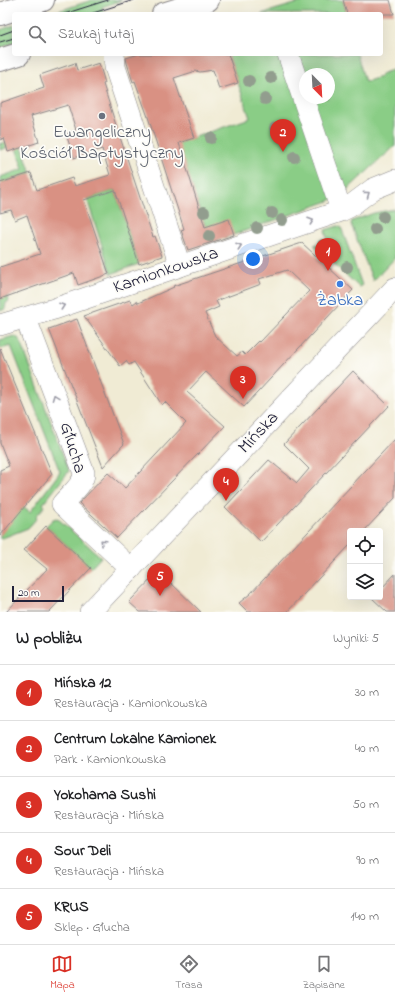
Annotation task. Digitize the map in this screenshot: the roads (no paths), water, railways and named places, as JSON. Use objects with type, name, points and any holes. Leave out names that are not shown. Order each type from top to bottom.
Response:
[{"type":"main road","points":[[0,14],[43,0]]},
{"type":"main road","points":[[169,12],[208,0]]},
{"type":"main road","points":[[0,60],[13,56]]},
{"type":"street","points":[[114,56],[115,67],[180,266]]},
{"type":"street","points":[[289,56],[338,201]]},
{"type":"street","name":"Kamionkowska","points":[[0,325],[26,319],[346,209],[373,189],[395,180]]},
{"type":"street","name":"Mińska","points":[[90,612],[395,288]]},
{"type":"street","name":"Głucha","points":[[26,319],[84,473],[84,477],[81,482],[62,504],[131,569]]},
{"type":"tram line","points":[[70,12],[108,0]]},
{"type":"tram line","points":[[96,12],[134,0]]},
{"type":"tram line","points":[[0,35],[12,31]]},
{"type":"tram line","points":[[0,42],[12,39]]},
{"type":"place","name":"Ewangeliczny Kościół Baptystyczny","points":[[102,116]]},
{"type":"place","name":"Centrum Lokalne Kamionek","points":[[283,152]]},
{"type":"place","name":"Mińska 12","points":[[328,271]]},
{"type":"place","name":"Żabka","points":[[340,284]]},
{"type":"place","name":"Yokohama Sushi","points":[[243,399]]},
{"type":"place","name":"Sour Deli","points":[[226,501]]},
{"type":"place","name":"KRUS","points":[[160,596]]}]
